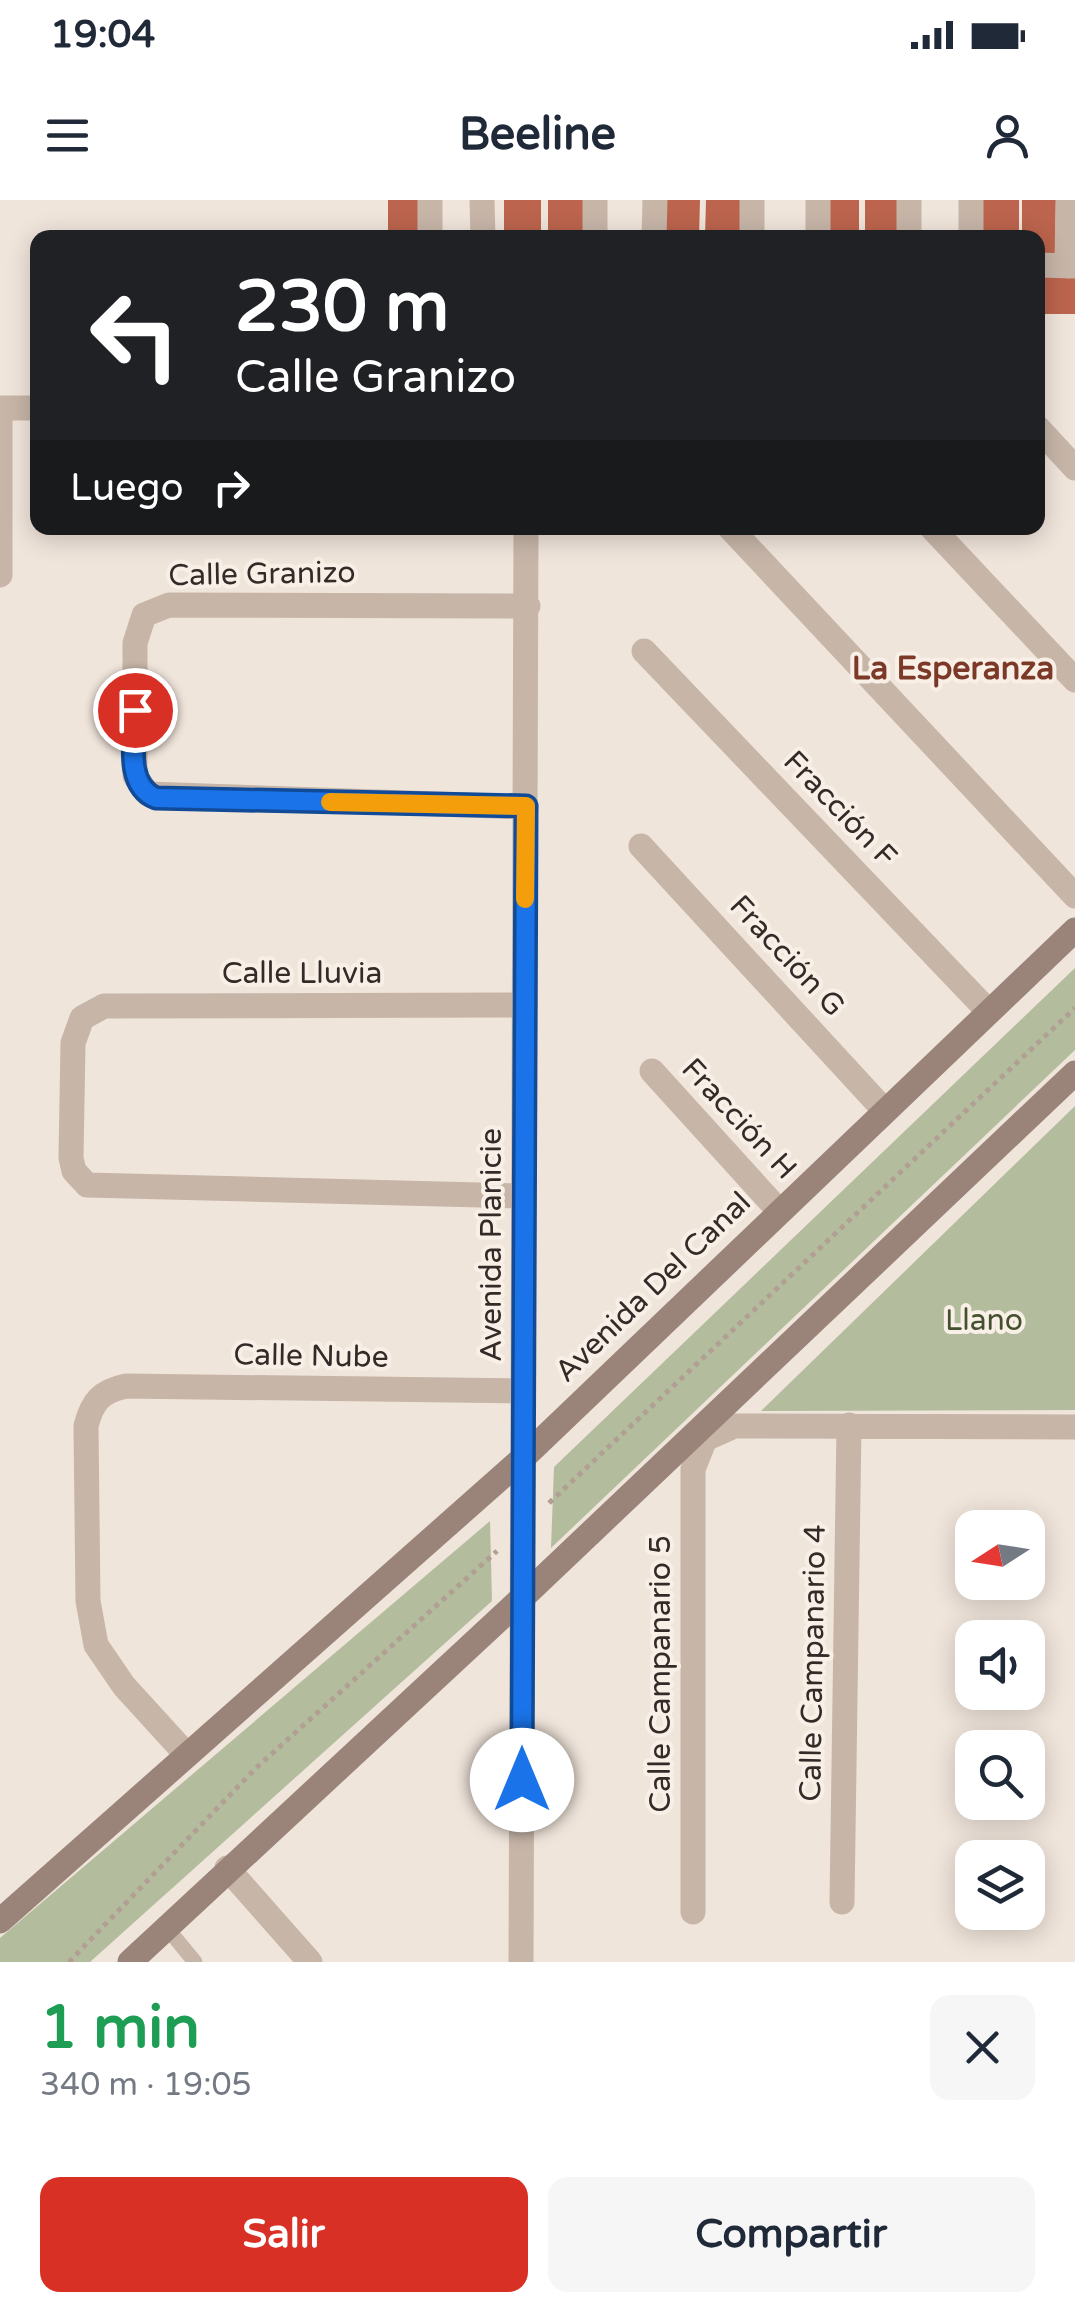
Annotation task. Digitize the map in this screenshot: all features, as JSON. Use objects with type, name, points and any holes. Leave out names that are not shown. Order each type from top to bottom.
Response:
[{"type":"main road","name":"Avenida Del Canal","points":[[0,1922],[523,1458],[1075,930]]},
{"type":"main road","points":[[130,1962],[227,1868],[524,1597],[1075,1073]]},
{"type":"street","points":[[430,200],[430,230]]},
{"type":"street","points":[[482,200],[483,230]]},
{"type":"street","points":[[594,230],[595,200]]},
{"type":"street","points":[[654,230],[655,200]]},
{"type":"street","points":[[752,200],[752,230]]},
{"type":"street","points":[[818,200],[818,230]]},
{"type":"street","points":[[909,200],[909,230]]},
{"type":"street","points":[[971,200],[971,230]]},
{"type":"street","points":[[1045,266],[1071,266],[1068,200]]},
{"type":"street","points":[[0,575],[0,408],[30,408]]},
{"type":"street","points":[[1045,436],[1075,468]]},
{"type":"street","name":"Avenida Planicie","points":[[521,1962],[526,535]]},
{"type":"street","points":[[737,535],[1075,896]]},
{"type":"street","points":[[939,535],[1075,680]]},
{"type":"street","name":"Calle Granizo","points":[[526,806],[148,794],[135,776],[135,643],[144,616],[169,604],[528,606]]},
{"type":"street","name":"Fracción F","points":[[644,651],[989,1012]]},
{"type":"street","name":"Fracción G","points":[[641,846],[885,1111]]},
{"type":"street","name":"Calle Lluvia","points":[[522,1196],[98,1188],[80,1179],[71,1158],[73,1043],[82,1018],[104,1006],[525,1005]]},
{"type":"street","name":"Fracción H","points":[[652,1072],[779,1210]]},
{"type":"street","name":"Calle Nube","points":[[186,1754],[106,1663],[90,1625],[86,1426],[90,1408],[101,1395],[126,1386],[523,1391]]},
{"type":"street","points":[[849,1425],[1075,1427]]},
{"type":"street","name":"Calle Campanario 5","points":[[693,1912],[693,1469],[705,1438],[734,1426],[849,1425]]},
{"type":"street","name":"Calle Campanario 4","points":[[842,1902],[849,1425]]},
{"type":"street","points":[[227,1868],[310,1962]]},
{"type":"lane","points":[[167,1928],[195,1962]]},
{"type":"path","points":[[70,1962],[256,1768],[523,1526],[1075,1008]]},
{"type":"green space","points":[[1075,968],[1075,1050],[551,1548],[554,1467]]},
{"type":"green space","name":"Llano","points":[[1075,1106],[1075,1410],[761,1411]]},
{"type":"green space","points":[[490,1521],[492,1601],[90,1962],[0,1962],[0,1938]]},
{"type":"building","points":[[388,200],[420,200],[420,230],[388,230]]},
{"type":"building","points":[[504,200],[541,200],[541,230],[504,230]]},
{"type":"building","points":[[548,200],[587,200],[587,230],[548,230]]},
{"type":"building","points":[[665,200],[700,200],[699,230],[665,230]]},
{"type":"building","points":[[706,200],[742,200],[741,230],[705,230]]},
{"type":"building","points":[[827,200],[859,200],[859,230],[827,230]]},
{"type":"building","points":[[865,200],[897,200],[897,230],[865,230]]},
{"type":"building","points":[[983,200],[1019,200],[1019,230],[983,230]]},
{"type":"building","points":[[1022,200],[1056,200],[1055,253],[1045,253],[1045,230],[1022,230]]},
{"type":"building","points":[[1045,277],[1075,277],[1075,314],[1045,314]]},
{"type":"slow traffic","points":[[330,802],[526,806],[525,899]]},
{"type":"district","name":"La Esperanza","points":[[953,669]]},
{"type":"route","points":[[135,710],[135,776],[142,790],[156,798],[526,806],[522,1780]]}]
